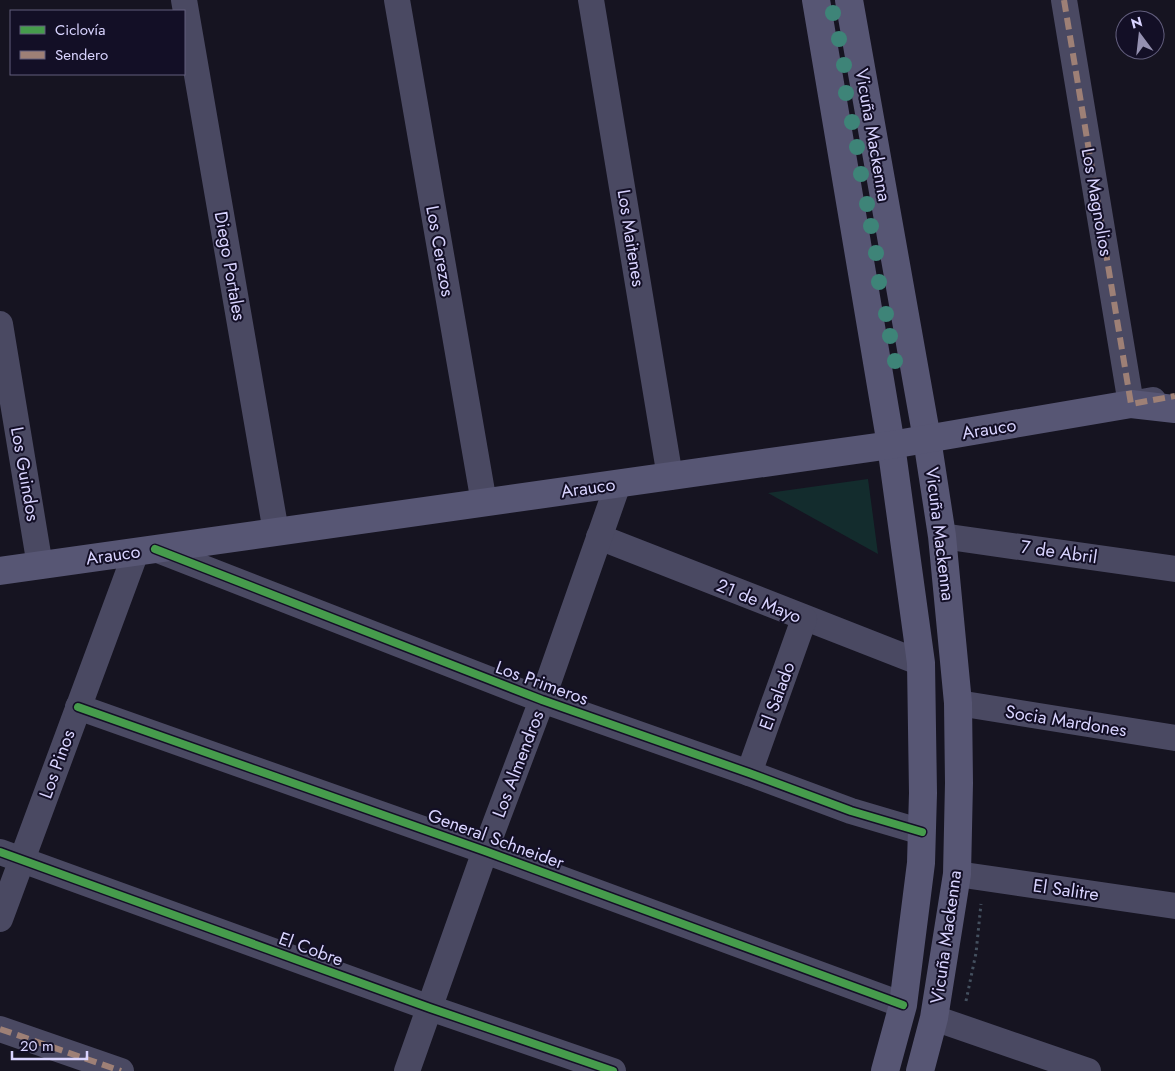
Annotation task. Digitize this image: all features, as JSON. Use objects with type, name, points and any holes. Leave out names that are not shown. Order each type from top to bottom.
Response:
[{"type":"main road","name":"Vicuña Mackenna","points":[[816,0],[891,445],[921,663],[921,863],[903,1005],[885,1071]]},
{"type":"main road","name":"Vicuña Mackenna","points":[[850,0],[927,439],[942,536],[958,703],[957,874],[934,1018],[920,1071]]},
{"type":"main road","name":"Arauco","points":[[0,571],[891,445],[1131,404],[1175,409]]},
{"type":"street","name":"Diego Portales","points":[[184,0],[276,532]]},
{"type":"street","name":"Los Cerezos","points":[[397,0],[484,503]]},
{"type":"street","name":"Los Maitenes","points":[[592,0],[670,476]]},
{"type":"street","name":"Los Magnolios","points":[[1064,0],[1131,404]]},
{"type":"street","name":"Los Guindos","points":[[0,324],[40,566]]},
{"type":"street","points":[[1131,404],[1175,396]]},
{"type":"street","name":"Los Almendros","points":[[407,1071],[485,850],[542,700],[618,484]]},
{"type":"street","name":"7 de Abril","points":[[942,536],[1175,569]]},
{"type":"street","name":"21 de Mayo","points":[[598,537],[804,619],[921,663]]},
{"type":"street","name":"Los Primeros","points":[[146,551],[542,700],[750,773],[851,812],[922,832]]},
{"type":"street","name":"Los Pinos","points":[[0,919],[11,856],[146,551]]},
{"type":"street","name":"El Salado","points":[[750,773],[804,619]]},
{"type":"street","name":"Socia Mardones","points":[[958,703],[1175,738]]},
{"type":"street","name":"General Schneider","points":[[78,707],[485,850],[903,1005]]},
{"type":"street","name":"El Cobre","points":[[11,856],[430,1008],[613,1071]]},
{"type":"street","name":"El Salitre","points":[[957,874],[1175,906]]},
{"type":"street","points":[[934,1018],[1088,1071]]},
{"type":"street","points":[[0,1029],[121,1071]]},
{"type":"green space","points":[[868,479],[878,554],[768,493]]},
{"type":"marked path","points":[[1064,0],[1131,404],[1175,396]]},
{"type":"marked path","points":[[0,1029],[121,1071]]},
{"type":"cycle path","points":[[155,549],[542,700],[851,811],[922,832]]},
{"type":"cycle path","points":[[78,707],[485,851],[903,1005]]},
{"type":"cycle path","points":[[0,852],[430,1008],[613,1071]]}]
